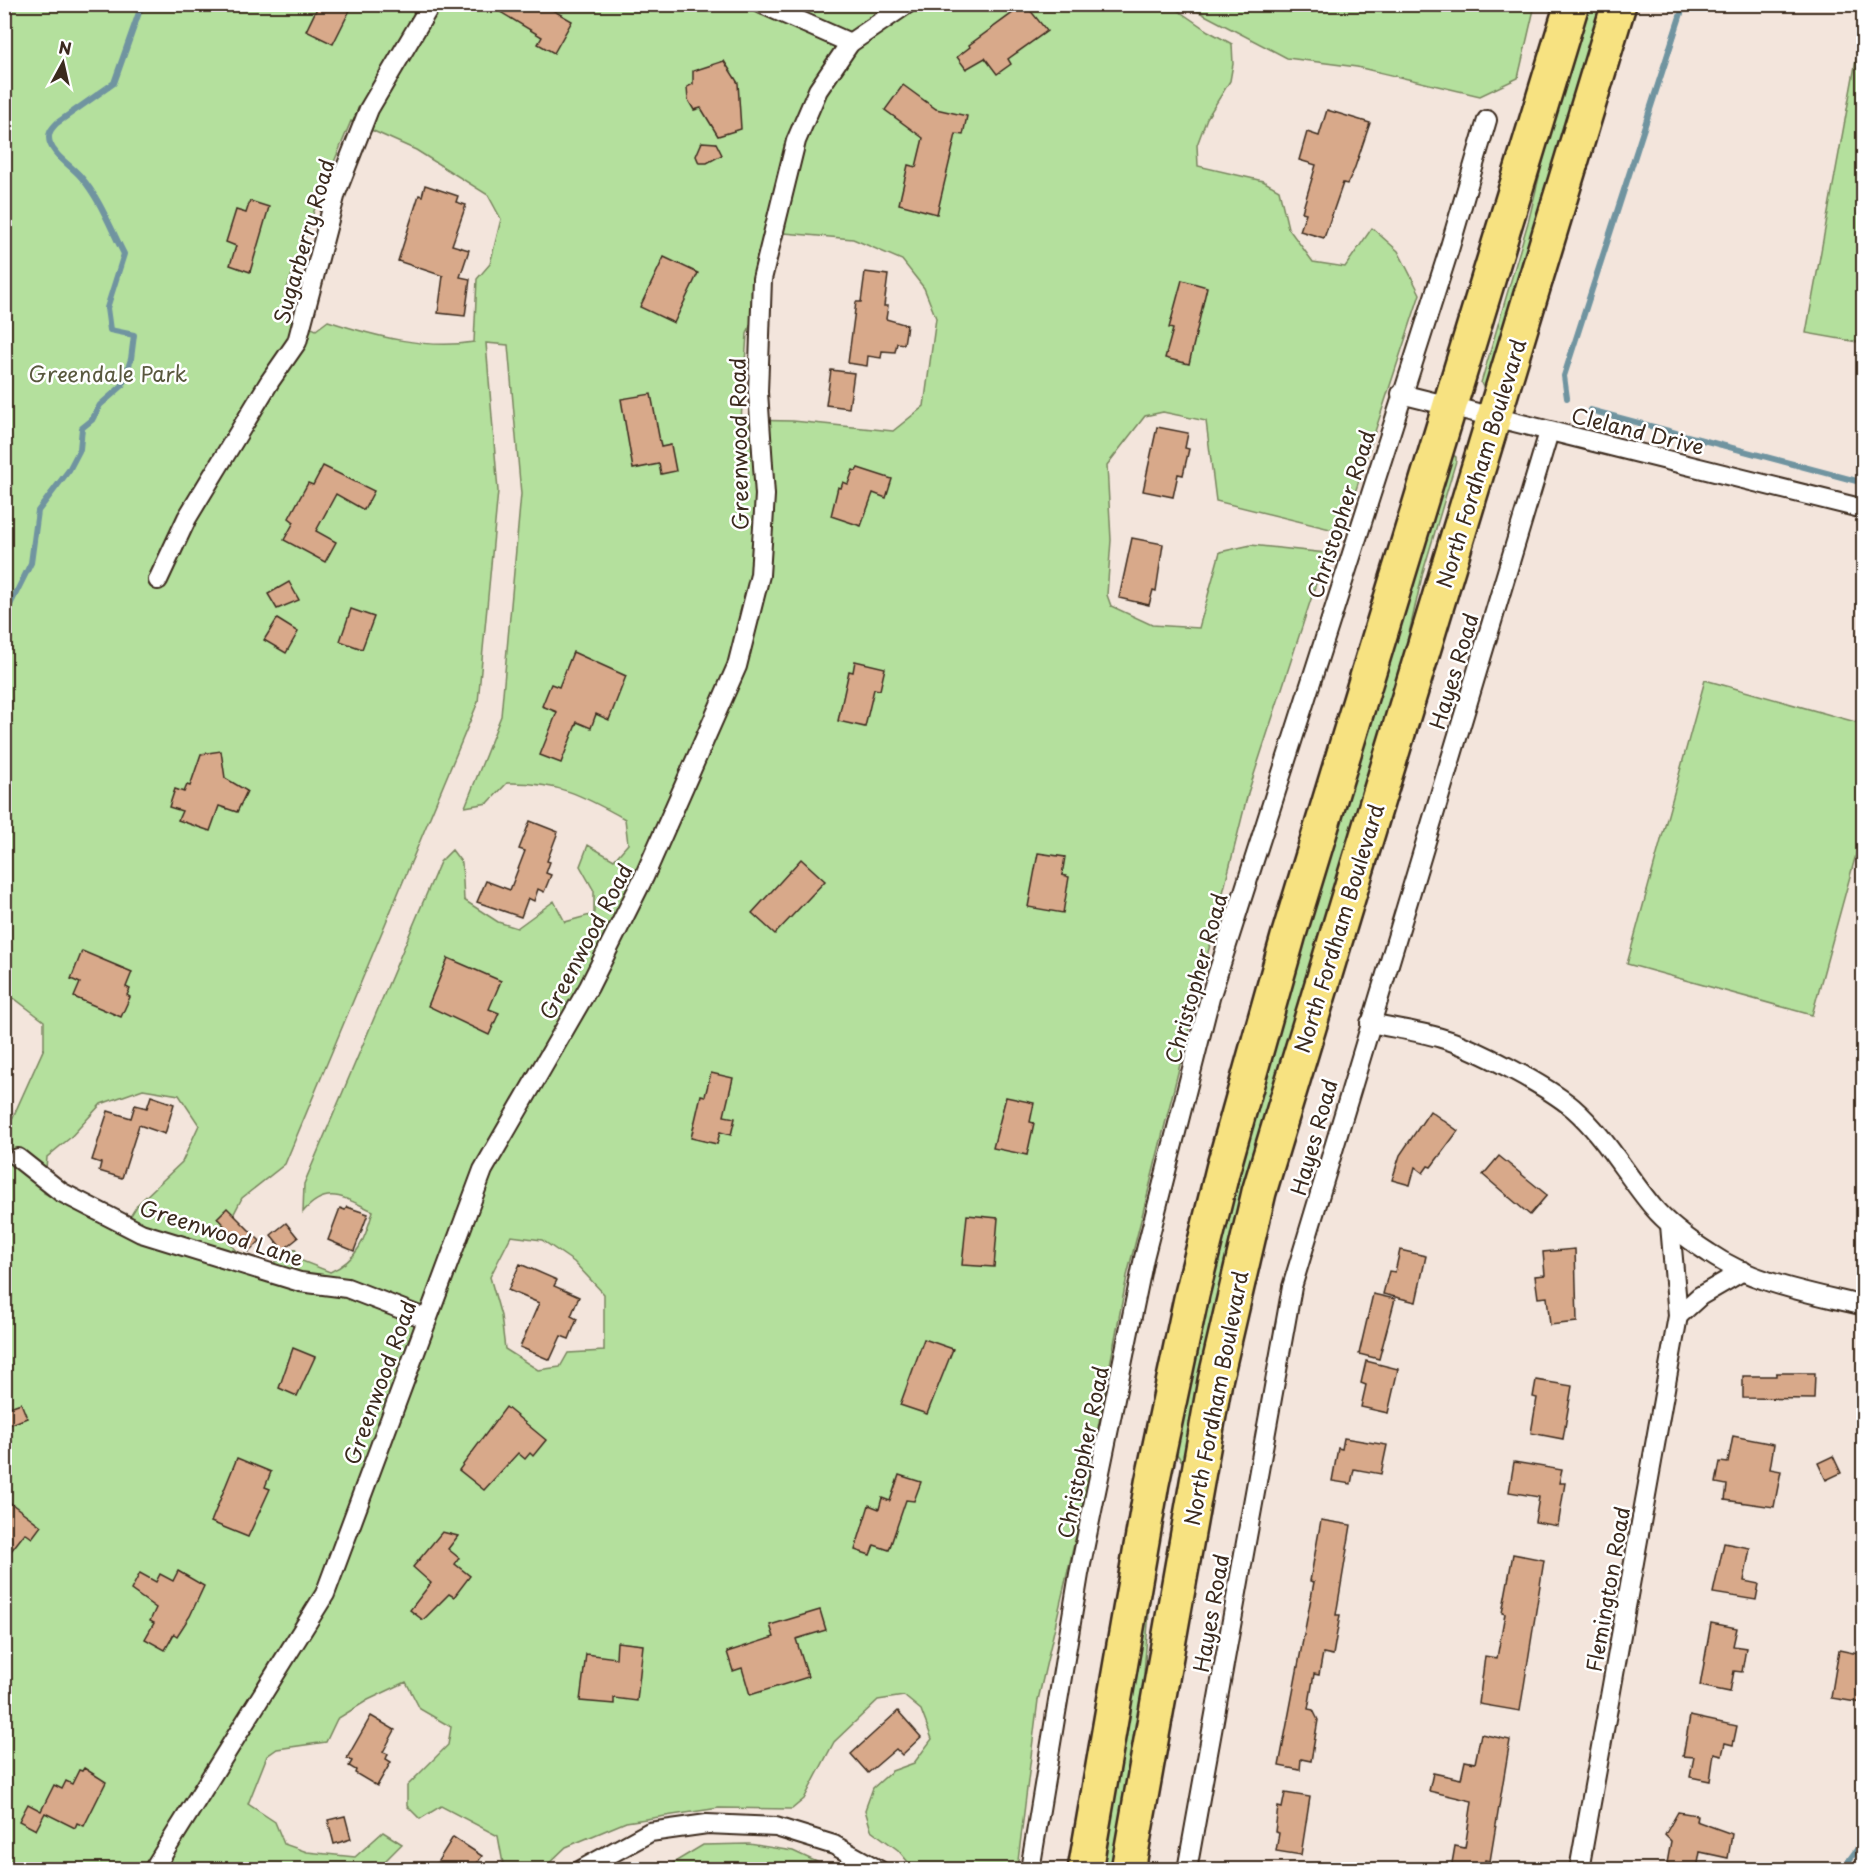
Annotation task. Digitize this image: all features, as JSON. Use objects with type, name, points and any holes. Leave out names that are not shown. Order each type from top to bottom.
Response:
[{"type":"highway","name":"North Fordham Boulevard","points":[[1085,1869],[1154,1473],[1192,1294],[1249,1073],[1572,4]]},
{"type":"highway","name":"North Fordham Boulevard","points":[[1128,1869],[1215,1381],[1259,1192],[1619,4]]},
{"type":"highway","points":[[1154,1473],[1170,1478],[1176,1492],[1174,1528],[1180,1574]]},
{"type":"street","name":"Sugarberry Road","points":[[158,580],[187,518],[270,381],[297,342],[336,193],[369,109],[431,4]]},
{"type":"street","points":[[762,4],[850,43]]},
{"type":"street","name":"Greenwood Road","points":[[153,1869],[325,1594],[483,1170],[589,987],[639,887],[737,666],[760,575],[765,506],[758,392],[762,279],[796,141],[818,90],[850,43],[907,4]]},
{"type":"street","name":"Christopher Road","points":[[1030,1869],[1079,1574],[1162,1183],[1210,998],[1401,394],[1449,250],[1487,120]]},
{"type":"street","name":"Cleland Drive","points":[[1401,394],[1863,509]]},
{"type":"street","name":"Hayes Road","points":[[1187,1869],[1292,1287],[1549,432]]},
{"type":"street","points":[[1370,1023],[1442,1038],[1519,1073],[1573,1109],[1670,1225],[1712,1255],[1743,1271],[1779,1284],[1863,1306]]},
{"type":"street","name":"Greenwood Lane","points":[[18,1158],[61,1192],[141,1233],[300,1282],[347,1288],[427,1319]]},
{"type":"street","name":"Flemington Road","points":[[1579,1869],[1678,1316],[1670,1225]]},
{"type":"street","points":[[1678,1316],[1700,1296],[1743,1271]]},
{"type":"street","points":[[581,1869],[650,1832],[707,1824],[776,1827],[834,1845],[879,1869]]},
{"type":"green space","name":"Greendale Park","points":[[5,5],[1535,5],[1518,78],[1480,96],[1357,67],[1287,58],[1197,11],[1173,7],[1232,44],[1233,64],[1230,81],[1207,118],[1197,145],[1198,166],[1263,181],[1279,190],[1288,228],[1313,262],[1345,267],[1372,228],[1398,251],[1420,294],[1349,511],[1334,530],[1216,501],[1206,421],[1163,412],[1145,416],[1107,465],[1111,540],[1107,595],[1111,606],[1152,625],[1199,628],[1220,552],[1251,545],[1326,553],[1248,793],[1127,1276],[1084,1501],[1038,1700],[1017,1869],[914,1869],[898,1850],[871,1830],[865,1810],[873,1788],[892,1771],[914,1763],[932,1739],[921,1710],[904,1696],[878,1700],[834,1742],[804,1799],[792,1809],[719,1808],[626,1822],[566,1847],[543,1869],[504,1869],[498,1836],[441,1806],[420,1819],[407,1806],[407,1786],[448,1745],[451,1727],[420,1709],[406,1682],[368,1700],[337,1719],[326,1742],[277,1749],[267,1756],[248,1804],[275,1822],[284,1844],[307,1852],[355,1857],[383,1832],[402,1844],[385,1861],[386,1869],[5,1870],[4,1137],[44,1048],[44,1021],[15,999],[4,996]],"holes":[[[351,121],[416,150],[488,195],[501,219],[490,264],[477,279],[474,342],[419,343],[363,332],[328,321],[316,330],[287,317],[287,288],[315,208]],[[784,233],[853,239],[902,260],[924,288],[936,318],[924,406],[893,431],[793,421],[741,420],[747,334]],[[486,343],[508,345],[521,494],[501,716],[465,807],[488,803],[507,783],[525,783],[555,788],[596,803],[625,819],[628,844],[614,860],[588,845],[580,866],[594,891],[594,914],[565,922],[554,901],[517,928],[498,922],[464,900],[462,863],[452,850],[440,862],[304,1184],[303,1212],[320,1198],[328,1196],[344,1198],[373,1211],[367,1231],[354,1255],[330,1272],[302,1261],[295,1249],[272,1264],[236,1251],[223,1235],[242,1198],[285,1164],[478,702],[498,491]],[[143,1089],[179,1095],[199,1125],[182,1162],[138,1204],[120,1233],[44,1193],[47,1157],[70,1138],[101,1104]],[[511,1236],[542,1240],[574,1262],[604,1294],[604,1351],[568,1353],[560,1367],[538,1370],[505,1349],[501,1316],[490,1277]]]},
{"type":"green space","points":[[1583,5],[1606,5],[1484,389],[1481,383],[1529,219],[1570,48]]},
{"type":"green space","points":[[1863,22],[1864,343],[1806,333]]},
{"type":"green space","points":[[1451,454],[1456,457],[1456,461],[1423,572],[1388,725],[1187,1468],[1170,1445],[1234,1168]]},
{"type":"green space","points":[[1705,680],[1863,724],[1863,829],[1812,1015],[1627,964]]},
{"type":"green space","points":[[1157,1514],[1137,1758],[1118,1869],[1095,1870]]},
{"type":"green space","points":[[749,1844],[793,1851],[832,1869],[663,1869],[703,1845]]},
{"type":"building","points":[[319,4],[353,4],[333,44],[306,31]]},
{"type":"building","points":[[487,4],[542,4],[572,21],[554,53],[538,44],[542,37]]},
{"type":"building","points":[[1025,4],[1047,31],[1008,59],[1011,64],[997,74],[985,58],[966,69],[957,57],[970,47],[969,45]]},
{"type":"building","points":[[724,61],[738,83],[741,129],[718,136],[701,108],[694,110],[688,100],[687,87],[693,84],[693,71]]},
{"type":"building","points":[[903,85],[936,109],[967,116],[963,135],[956,134],[937,214],[899,204],[908,165],[916,167],[923,138],[885,110]]},
{"type":"building","points":[[1327,110],[1370,123],[1354,170],[1347,184],[1343,183],[1324,238],[1300,231],[1306,213],[1302,212],[1316,165],[1299,160],[1307,132],[1319,136]]},
{"type":"building","points":[[702,142],[716,143],[722,155],[707,163],[699,163],[696,156]]},
{"type":"building","points":[[425,185],[458,196],[456,202],[466,205],[452,245],[469,250],[460,277],[470,279],[465,316],[438,313],[443,276],[398,261],[419,195],[422,196]]},
{"type":"building","points":[[250,201],[269,207],[250,272],[230,265],[236,246],[226,242],[236,210],[246,213]]},
{"type":"building","points":[[664,257],[698,273],[674,323],[640,307]]},
{"type":"building","points":[[865,272],[888,275],[884,306],[888,306],[886,319],[907,325],[904,344],[897,343],[895,352],[882,351],[881,358],[868,356],[867,366],[848,363],[856,302],[861,302]]},
{"type":"building","points":[[1182,280],[1207,287],[1189,364],[1165,358],[1173,329],[1169,328]]},
{"type":"building","points":[[831,370],[854,373],[849,408],[826,405]]},
{"type":"building","points":[[651,394],[661,447],[671,445],[676,471],[661,474],[659,464],[633,469],[621,399]]},
{"type":"building","points":[[1157,427],[1188,433],[1185,448],[1189,449],[1183,475],[1178,474],[1173,497],[1143,491]]},
{"type":"building","points":[[323,466],[374,491],[364,510],[336,494],[316,531],[336,542],[325,562],[284,540],[294,522],[289,518],[308,483],[313,485]]},
{"type":"building","points":[[858,468],[892,479],[886,498],[873,493],[861,526],[831,516],[838,487],[841,488],[843,482],[848,484],[853,470],[856,471]]},
{"type":"building","points":[[1132,538],[1163,544],[1156,591],[1153,590],[1149,605],[1119,598]]},
{"type":"building","points":[[289,582],[299,600],[277,609],[268,594]]},
{"type":"building","points":[[351,609],[374,617],[362,649],[340,641]]},
{"type":"building","points":[[277,619],[298,632],[286,653],[264,640]]},
{"type":"building","points":[[573,652],[626,676],[609,720],[596,714],[591,728],[577,722],[561,763],[540,755],[557,712],[542,706],[551,684],[559,687]]},
{"type":"building","points":[[855,661],[885,668],[880,690],[874,689],[865,727],[838,721],[849,671],[853,672]]},
{"type":"building","points":[[221,751],[225,778],[247,791],[237,812],[219,806],[210,831],[178,820],[182,811],[169,807],[175,789],[184,792],[187,785],[190,786],[201,754]]},
{"type":"building","points":[[530,821],[558,832],[547,861],[550,862],[546,873],[551,875],[544,892],[538,889],[534,901],[528,898],[521,917],[477,902],[486,881],[510,890],[525,851],[519,849]]},
{"type":"building","points":[[1038,853],[1065,857],[1062,875],[1069,877],[1063,913],[1028,907]]},
{"type":"building","points":[[801,859],[825,881],[775,934],[752,913]]},
{"type":"building","points":[[82,951],[132,972],[126,987],[130,989],[127,995],[130,997],[121,1017],[74,997],[80,983],[71,979]]},
{"type":"building","points":[[448,958],[501,981],[489,1009],[499,1013],[489,1035],[428,1006]]},
{"type":"building","points":[[711,1073],[733,1078],[724,1116],[735,1118],[731,1135],[720,1132],[717,1144],[691,1138],[701,1095],[705,1096]]},
{"type":"building","points":[[151,1096],[174,1104],[165,1134],[139,1125],[122,1178],[99,1171],[101,1163],[92,1160],[108,1111],[131,1118],[135,1105],[147,1108]]},
{"type":"building","points":[[1006,1097],[1034,1103],[1030,1122],[1034,1123],[1027,1155],[993,1148]]},
{"type":"building","points":[[1430,1111],[1458,1131],[1431,1167],[1428,1166],[1423,1173],[1415,1167],[1410,1185],[1392,1180],[1400,1155]]},
{"type":"building","points":[[1499,1156],[1547,1195],[1530,1215],[1483,1175]]},
{"type":"building","points":[[347,1207],[368,1214],[354,1251],[328,1240],[340,1208],[345,1210]]},
{"type":"building","points":[[227,1208],[260,1241],[249,1252],[217,1218]]},
{"type":"building","points":[[967,1215],[998,1218],[994,1267],[962,1265]]},
{"type":"building","points":[[286,1223],[298,1238],[283,1250],[271,1235]]},
{"type":"building","points":[[1575,1249],[1577,1322],[1550,1325],[1547,1297],[1538,1298],[1535,1276],[1545,1275],[1543,1252]]},
{"type":"building","points":[[1400,1250],[1426,1256],[1416,1302],[1383,1294],[1389,1271],[1395,1272]]},
{"type":"building","points":[[520,1264],[557,1280],[554,1286],[579,1297],[571,1316],[577,1319],[569,1339],[561,1336],[550,1360],[520,1347],[539,1303],[508,1290]]},
{"type":"building","points":[[1373,1294],[1395,1299],[1379,1359],[1359,1354]]},
{"type":"building","points":[[924,1339],[953,1349],[927,1414],[900,1405]]},
{"type":"building","points":[[293,1348],[315,1357],[297,1396],[279,1388]]},
{"type":"building","points":[[1366,1361],[1398,1369],[1388,1413],[1361,1407],[1366,1385],[1361,1383]]},
{"type":"building","points":[[1776,1373],[1815,1373],[1814,1399],[1743,1398],[1743,1376],[1776,1376]]},
{"type":"building","points":[[1536,1380],[1572,1386],[1563,1439],[1531,1433],[1537,1398],[1533,1397]]},
{"type":"building","points":[[21,1403],[27,1418],[4,1427],[4,1409]]},
{"type":"building","points":[[506,1407],[546,1440],[533,1456],[530,1453],[525,1459],[518,1453],[484,1490],[459,1470]]},
{"type":"building","points":[[1733,1436],[1774,1444],[1770,1469],[1781,1471],[1774,1507],[1725,1500],[1727,1485],[1716,1483],[1720,1462],[1728,1463]]},
{"type":"building","points":[[1344,1438],[1387,1445],[1381,1474],[1354,1469],[1351,1484],[1332,1481],[1338,1448],[1342,1449]]},
{"type":"building","points":[[1833,1456],[1841,1473],[1826,1480],[1818,1463]]},
{"type":"building","points":[[237,1458],[271,1472],[265,1487],[270,1489],[248,1537],[211,1522]]},
{"type":"building","points":[[1514,1462],[1562,1470],[1559,1483],[1565,1483],[1558,1526],[1535,1522],[1539,1497],[1509,1492]]},
{"type":"building","points":[[899,1475],[921,1482],[914,1501],[906,1500],[889,1550],[874,1545],[870,1555],[855,1550],[869,1505],[879,1509],[882,1498],[890,1501]]},
{"type":"building","points":[[4,1498],[41,1526],[32,1538],[25,1533],[4,1560]]},
{"type":"building","points":[[1321,1520],[1351,1525],[1336,1615],[1340,1615],[1333,1655],[1323,1653],[1319,1675],[1314,1674],[1308,1709],[1313,1710],[1318,1720],[1311,1761],[1301,1759],[1300,1770],[1279,1766],[1314,1582],[1310,1581]]},
{"type":"building","points":[[442,1532],[458,1536],[448,1549],[459,1558],[455,1564],[470,1576],[454,1597],[449,1594],[423,1620],[410,1610],[431,1583],[413,1567]]},
{"type":"building","points":[[1724,1543],[1750,1548],[1744,1581],[1759,1584],[1756,1600],[1713,1593]]},
{"type":"building","points":[[1513,1554],[1544,1560],[1520,1711],[1479,1704],[1485,1656],[1497,1658],[1505,1614],[1502,1613]]},
{"type":"building","points":[[178,1571],[204,1586],[190,1616],[177,1636],[174,1634],[165,1650],[145,1639],[154,1623],[150,1621],[156,1608],[131,1590],[140,1573],[156,1582],[160,1574],[173,1581]]},
{"type":"building","points":[[820,1610],[826,1630],[796,1639],[808,1677],[750,1695],[742,1668],[733,1671],[727,1652],[774,1637],[770,1625]]},
{"type":"building","points":[[1711,1623],[1737,1628],[1733,1646],[1746,1648],[1742,1672],[1734,1671],[1730,1692],[1700,1686]]},
{"type":"building","points":[[617,1642],[643,1645],[637,1701],[614,1698],[614,1704],[580,1701],[586,1654],[616,1658]]},
{"type":"building","points":[[1839,1650],[1863,1655],[1863,1703],[1831,1698]]},
{"type":"building","points":[[898,1711],[921,1737],[902,1755],[896,1749],[868,1773],[851,1754]]},
{"type":"building","points":[[371,1716],[395,1730],[383,1752],[388,1754],[386,1759],[391,1762],[377,1786],[355,1773],[356,1770],[349,1766],[352,1761],[347,1758]]},
{"type":"building","points":[[1690,1716],[1737,1726],[1733,1745],[1725,1743],[1722,1755],[1714,1753],[1710,1781],[1690,1777],[1694,1757],[1683,1756]]},
{"type":"building","points":[[1481,1734],[1510,1740],[1490,1861],[1485,1860],[1483,1869],[1451,1869],[1455,1846],[1465,1848],[1472,1801],[1429,1791],[1433,1773],[1461,1779],[1465,1761],[1475,1763]]},
{"type":"building","points":[[84,1768],[106,1782],[84,1826],[77,1823],[75,1828],[45,1813],[36,1830],[19,1821],[28,1804],[41,1811],[54,1785],[62,1789],[66,1781],[72,1784],[79,1770],[82,1771]]},
{"type":"building","points":[[1285,1793],[1310,1797],[1301,1855],[1276,1851],[1279,1833],[1275,1832],[1278,1807],[1282,1808]]},
{"type":"building","points":[[1678,1812],[1697,1815],[1696,1821],[1732,1834],[1728,1858],[1700,1852],[1697,1869],[1666,1869],[1671,1841],[1665,1835]]},
{"type":"building","points":[[345,1816],[351,1839],[334,1844],[328,1820]]},
{"type":"building","points":[[453,1837],[482,1856],[473,1869],[433,1869]]},
{"type":"waterway","points":[[4,617],[31,563],[38,511],[69,470],[80,449],[82,428],[92,420],[100,405],[122,386],[131,359],[134,335],[110,330],[107,308],[124,254],[94,195],[81,177],[52,148],[49,134],[57,123],[114,83],[142,4]]},
{"type":"waterway","points":[[1567,398],[1564,376],[1684,4]]},
{"type":"waterway","points":[[1590,410],[1864,483]]},
{"type":"waterway","points":[[1842,1870],[1864,1840]]}]
